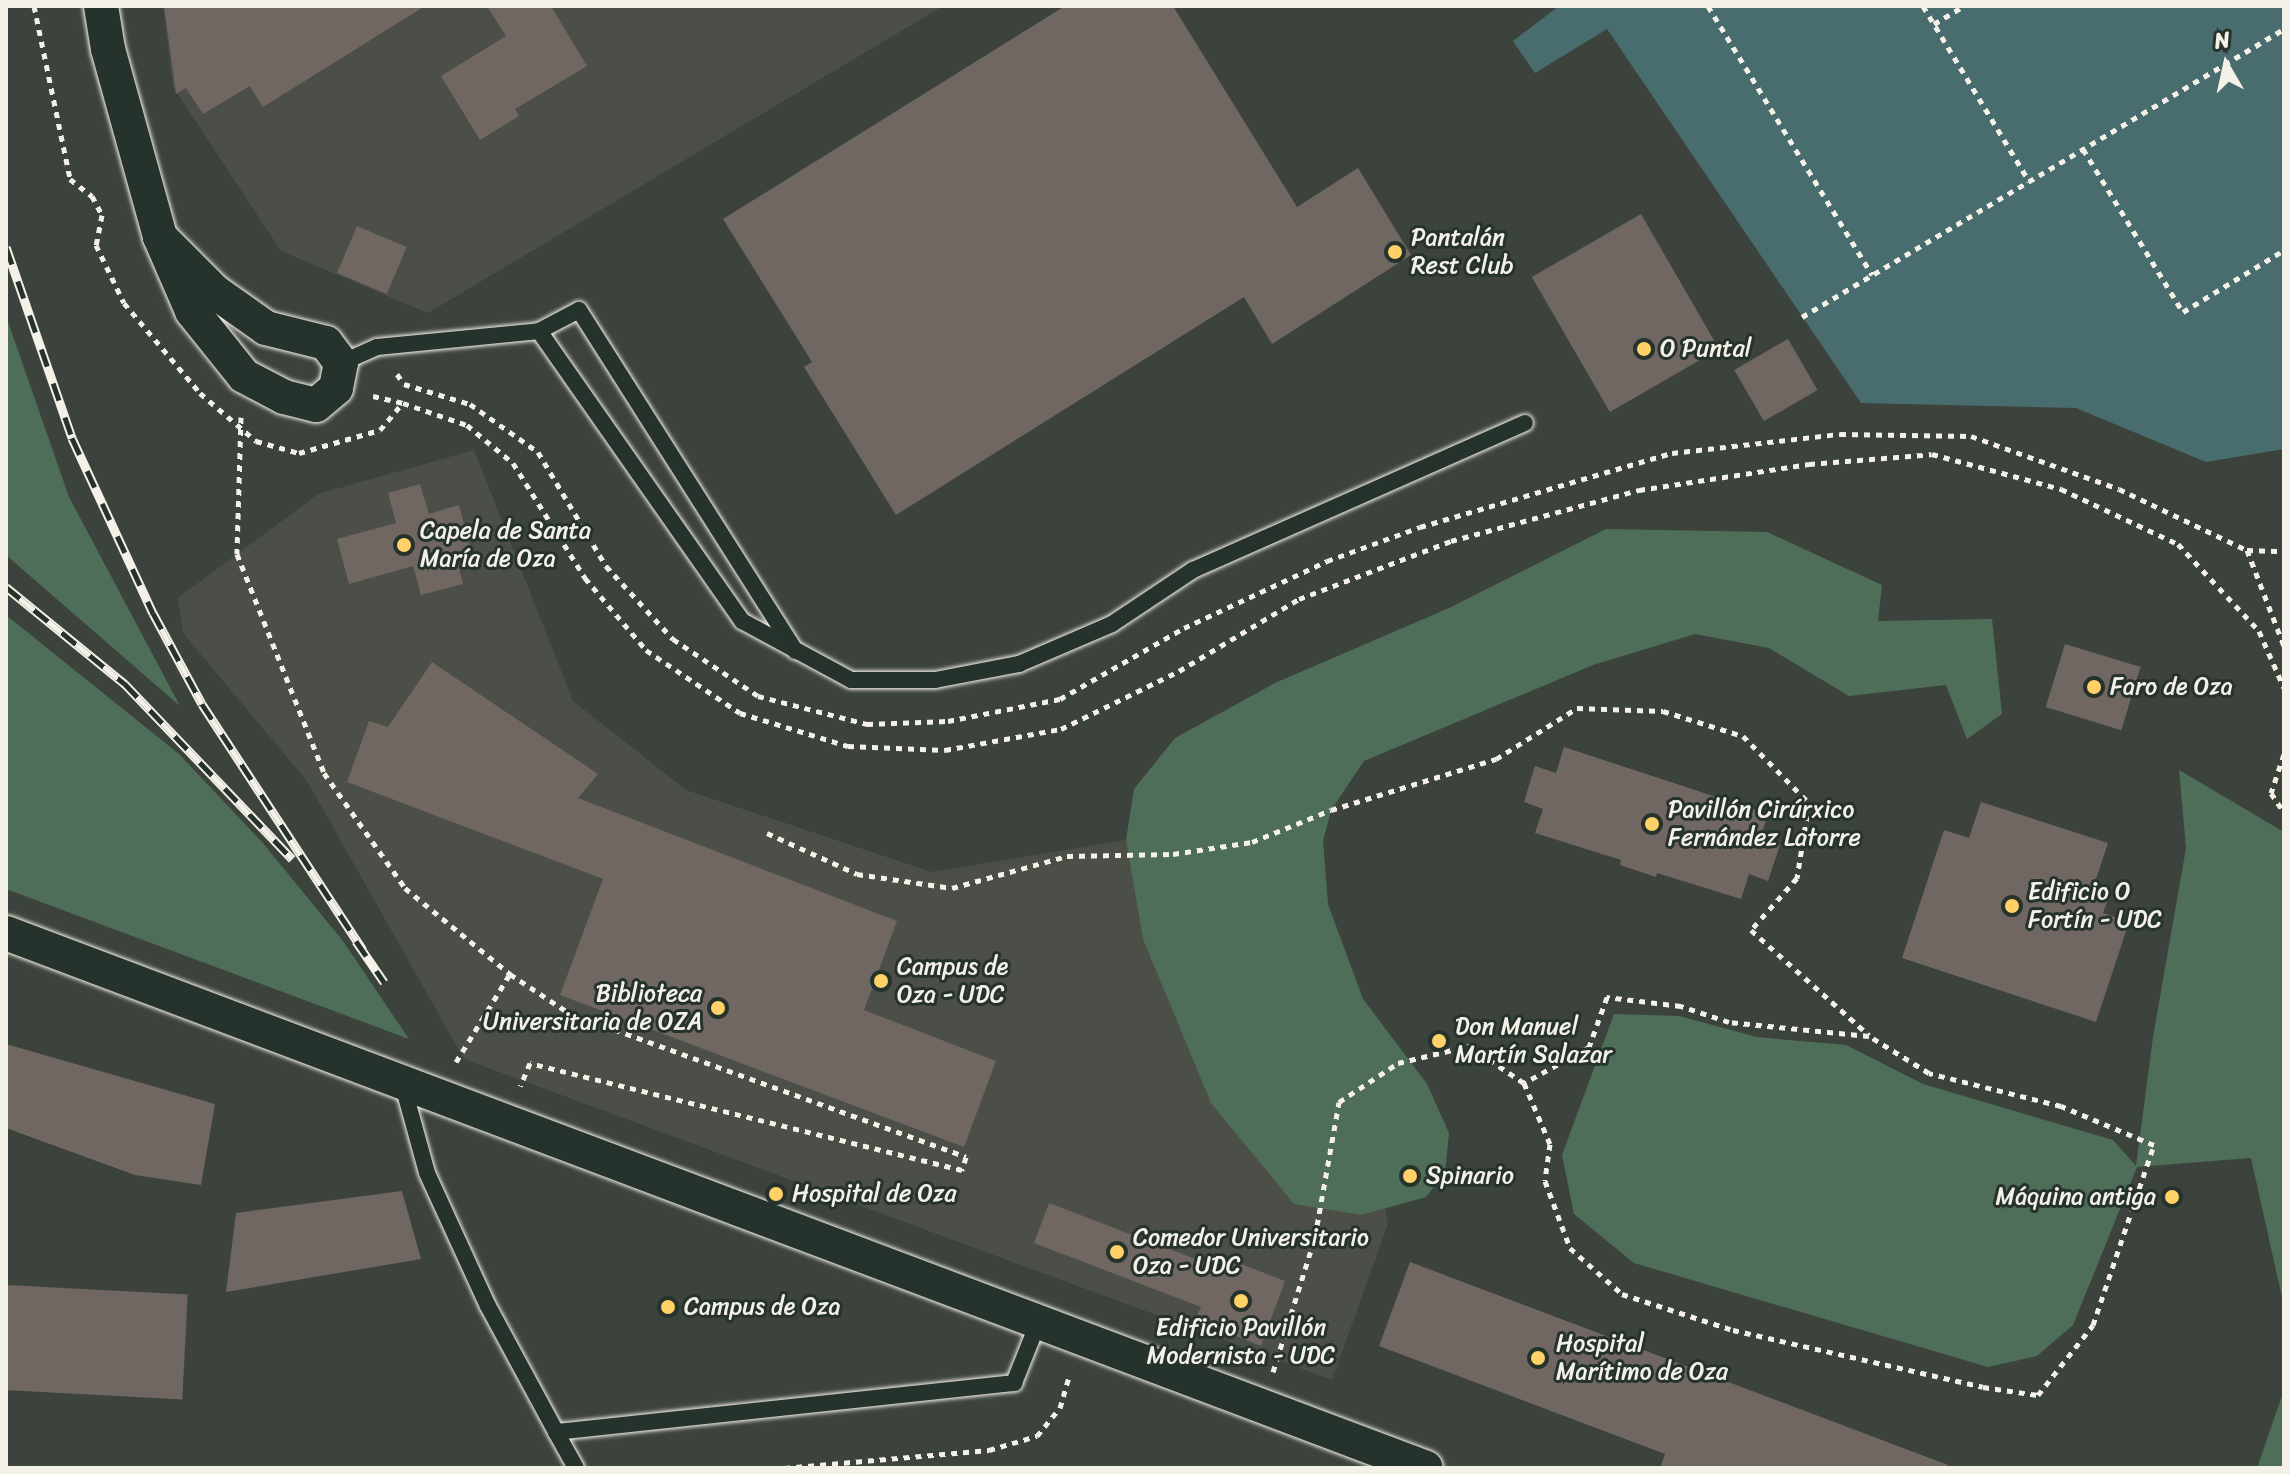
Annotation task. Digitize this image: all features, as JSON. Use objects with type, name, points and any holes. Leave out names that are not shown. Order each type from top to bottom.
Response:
[{"type":"street","points":[[101,6],[108,49],[160,237],[192,311],[244,376],[284,397],[316,405],[336,388],[341,363],[326,343],[266,328],[215,292],[160,237]]},
{"type":"street","points":[[6,933],[1426,1468]]},
{"type":"lane","points":[[341,363],[377,347],[539,331],[579,310],[798,655]]},
{"type":"lane","points":[[539,331],[742,621],[798,655],[851,680],[935,680],[1019,664],[1112,624],[1193,570],[1525,423]]},
{"type":"lane","points":[[402,1080],[427,1173],[488,1306],[576,1468]]},
{"type":"lane","points":[[556,1432],[1014,1383],[1038,1323]]},
{"type":"path","points":[[34,6],[70,179],[92,196],[102,215],[96,245],[124,303],[200,393],[256,441],[299,453],[380,430],[403,403],[467,425],[513,463],[585,578],[646,650],[740,713],[848,746],[945,750],[1061,729],[1179,671],[1299,599],[1451,541],[1610,498],[1809,464],[1932,454],[2061,489],[2178,544],[2259,631],[2284,688]]},
{"type":"path","points":[[1708,6],[1872,275]]},
{"type":"path","points":[[1923,6],[2029,181]]},
{"type":"path","points":[[1934,24],[1964,6]]},
{"type":"path","points":[[1802,317],[2284,29]]},
{"type":"path","points":[[2083,149],[2183,312],[2284,250]]},
{"type":"path","points":[[377,347],[404,384],[470,404],[538,452],[606,566],[673,639],[758,696],[867,724],[948,721],[1060,699],[1184,628],[1327,561],[1672,453],[1840,434],[1971,436],[2119,489],[2247,550],[2284,551]]},
{"type":"path","points":[[244,376],[237,554],[324,773],[405,888],[510,974],[569,1013],[966,1157],[962,1170],[530,1063],[516,1094]]},
{"type":"path","points":[[2247,550],[2284,646]]},
{"type":"path","points":[[767,833],[857,874],[952,888],[1067,856],[1173,854],[1252,842],[1331,810],[1496,759],[1577,708],[1663,711],[1743,736],[1809,803],[1797,878],[1751,930],[1869,1036],[1929,1073],[2061,1106],[2154,1145],[2093,1325],[2038,1395],[1983,1387],[1733,1330],[1622,1294],[1570,1248],[1545,1181],[1550,1144],[1524,1083],[1469,1046],[1398,1063],[1339,1102],[1315,1237],[1273,1373]]},
{"type":"path","points":[[2284,754],[2271,793],[2284,812]]},
{"type":"path","points":[[451,1069],[510,974]]},
{"type":"path","points":[[1524,1083],[1589,1047],[1607,997],[1681,1006],[1729,1022],[1869,1036]]},
{"type":"path","points":[[784,1468],[989,1450],[1037,1436],[1060,1408],[1083,1340]]},
{"type":"shaded area","points":[[163,6],[943,6],[428,313],[281,251],[173,87]]},
{"type":"shaded area","name":"Campus de Oza - UDC","points":[[474,450],[573,701],[686,790],[932,872],[1126,840],[1363,761],[1331,810],[1323,842],[1328,904],[1388,1224],[1332,1380],[464,1059],[307,781],[183,633],[178,598],[318,494]]},
{"type":"green space","points":[[6,316],[69,497],[180,706],[6,555]]},
{"type":"green space","points":[[1606,529],[1767,532],[1882,585],[1878,621],[1992,619],[2002,714],[1967,739],[1946,685],[1849,696],[1769,648],[1695,634],[1593,665],[1364,761],[1331,810],[1323,841],[1328,904],[1363,999],[1427,1084],[1449,1133],[1445,1172],[1426,1197],[1361,1215],[1294,1204],[1211,1103],[1143,939],[1126,840],[1134,789],[1175,738],[1275,683],[1449,608]]},
{"type":"green space","points":[[6,615],[179,754],[262,842],[343,941],[409,1039],[6,889]]},
{"type":"green space","points":[[2179,770],[2284,832],[2284,1306],[2251,1158],[2137,1167],[2073,1325],[2037,1356],[1988,1367],[1634,1263],[1574,1214],[1562,1155],[1614,1014],[1679,1016],[1757,1037],[1846,1045],[1923,1084],[2113,1140],[2136,1166],[2153,1037],[2186,848]]},
{"type":"green space","points":[[2284,1390],[2284,1468],[2257,1468]]},
{"type":"water","points":[[1559,6],[2284,6],[2284,449],[2206,462],[2076,408],[1861,403],[1607,29],[1535,73],[1513,41]]},
{"type":"building","points":[[164,6],[425,6],[263,107],[250,86],[203,114],[186,88],[176,94]]},
{"type":"building","points":[[487,6],[551,6],[587,66],[515,109],[519,116],[480,140],[441,76],[506,36]]},
{"type":"building","points":[[1065,6],[1173,6],[1297,207],[1358,168],[1411,255],[1272,344],[1244,297],[896,515],[804,367],[812,362],[723,219]]},
{"type":"building","points":[[1641,214],[1719,349],[1610,412],[1532,277]]},
{"type":"building","points":[[357,226],[407,247],[387,294],[337,273]]},
{"type":"building","points":[[1788,339],[1818,390],[1764,421],[1734,370]]},
{"type":"building","name":"Capela de Santa María de Oza","points":[[420,484],[429,514],[459,505],[471,550],[455,554],[463,584],[421,595],[413,566],[349,584],[337,539],[396,523],[388,493]]},
{"type":"building","name":"Faro de Oza","points":[[2065,644],[2141,667],[2121,730],[2046,707]]},
{"type":"building","points":[[432,662],[598,774],[578,798],[897,921],[864,1010],[996,1061],[964,1147],[560,995],[603,879],[347,782],[369,721],[388,727]]},
{"type":"building","name":"Pavillón Cirúrxico Fernández Latorre","points":[[1564,747],[1768,814],[1760,839],[1780,845],[1768,881],[1749,874],[1741,899],[1657,873],[1656,877],[1620,865],[1621,860],[1535,833],[1543,809],[1524,802],[1535,766],[1556,773]]},
{"type":"building","name":"Edificio O Fortín - UDC","points":[[1981,802],[2108,843],[2093,888],[2110,894],[2103,913],[2129,922],[2096,1022],[1902,958],[1944,830],[1969,838]]},
{"type":"building","points":[[6,1044],[215,1104],[201,1185],[135,1175],[6,1128]]},
{"type":"building","points":[[402,1191],[421,1259],[226,1292],[236,1213]]},
{"type":"building","points":[[1049,1203],[1224,1270],[1228,1259],[1285,1281],[1261,1346],[1195,1320],[1201,1307],[1034,1243]]},
{"type":"building","name":"Hospital Marítimo de Oza","points":[[1410,1262],[1948,1465],[1948,1468],[1660,1468],[1665,1454],[1379,1346]]},
{"type":"building","points":[[6,1285],[188,1295],[182,1399],[6,1390]]},
{"type":"railway","points":[[6,247],[72,438],[153,613],[202,704],[363,950]]},
{"type":"railway","points":[[6,587],[125,684],[292,859]]},
{"type":"railway","points":[[356,941],[384,982]]},
{"type":"place","name":"Pantalán Rest Club","points":[[1395,252]]},
{"type":"place","name":"O Puntal","points":[[1644,349]]},
{"type":"place","name":"Capela de Santa María de Oza","points":[[404,545]]},
{"type":"place","name":"Faro de Oza","points":[[2094,687]]},
{"type":"place","name":"Pavillón Cirúrxico Fernández Latorre","points":[[1652,824]]},
{"type":"place","name":"Edificio O Fortín - UDC","points":[[2012,906]]},
{"type":"place","name":"Campus de Oza - UDC","points":[[881,981]]},
{"type":"place","name":"Biblioteca Universitaria de OZA","points":[[718,1008]]},
{"type":"place","name":"Don Manuel Martín Salazar","points":[[1439,1041]]},
{"type":"place","name":"Spinario","points":[[1410,1176]]},
{"type":"place","name":"Hospital de Oza","points":[[776,1194]]},
{"type":"place","name":"Máquina antiga","points":[[2172,1197]]},
{"type":"place","name":"Comedor Universitario Oza - UDC","points":[[1117,1252]]},
{"type":"place","name":"Edificio Pavillón Modernista - UDC","points":[[1241,1301]]},
{"type":"place","name":"Campus de Oza","points":[[668,1307]]},
{"type":"place","name":"Hospital Marítimo de Oza","points":[[1538,1358]]}]
